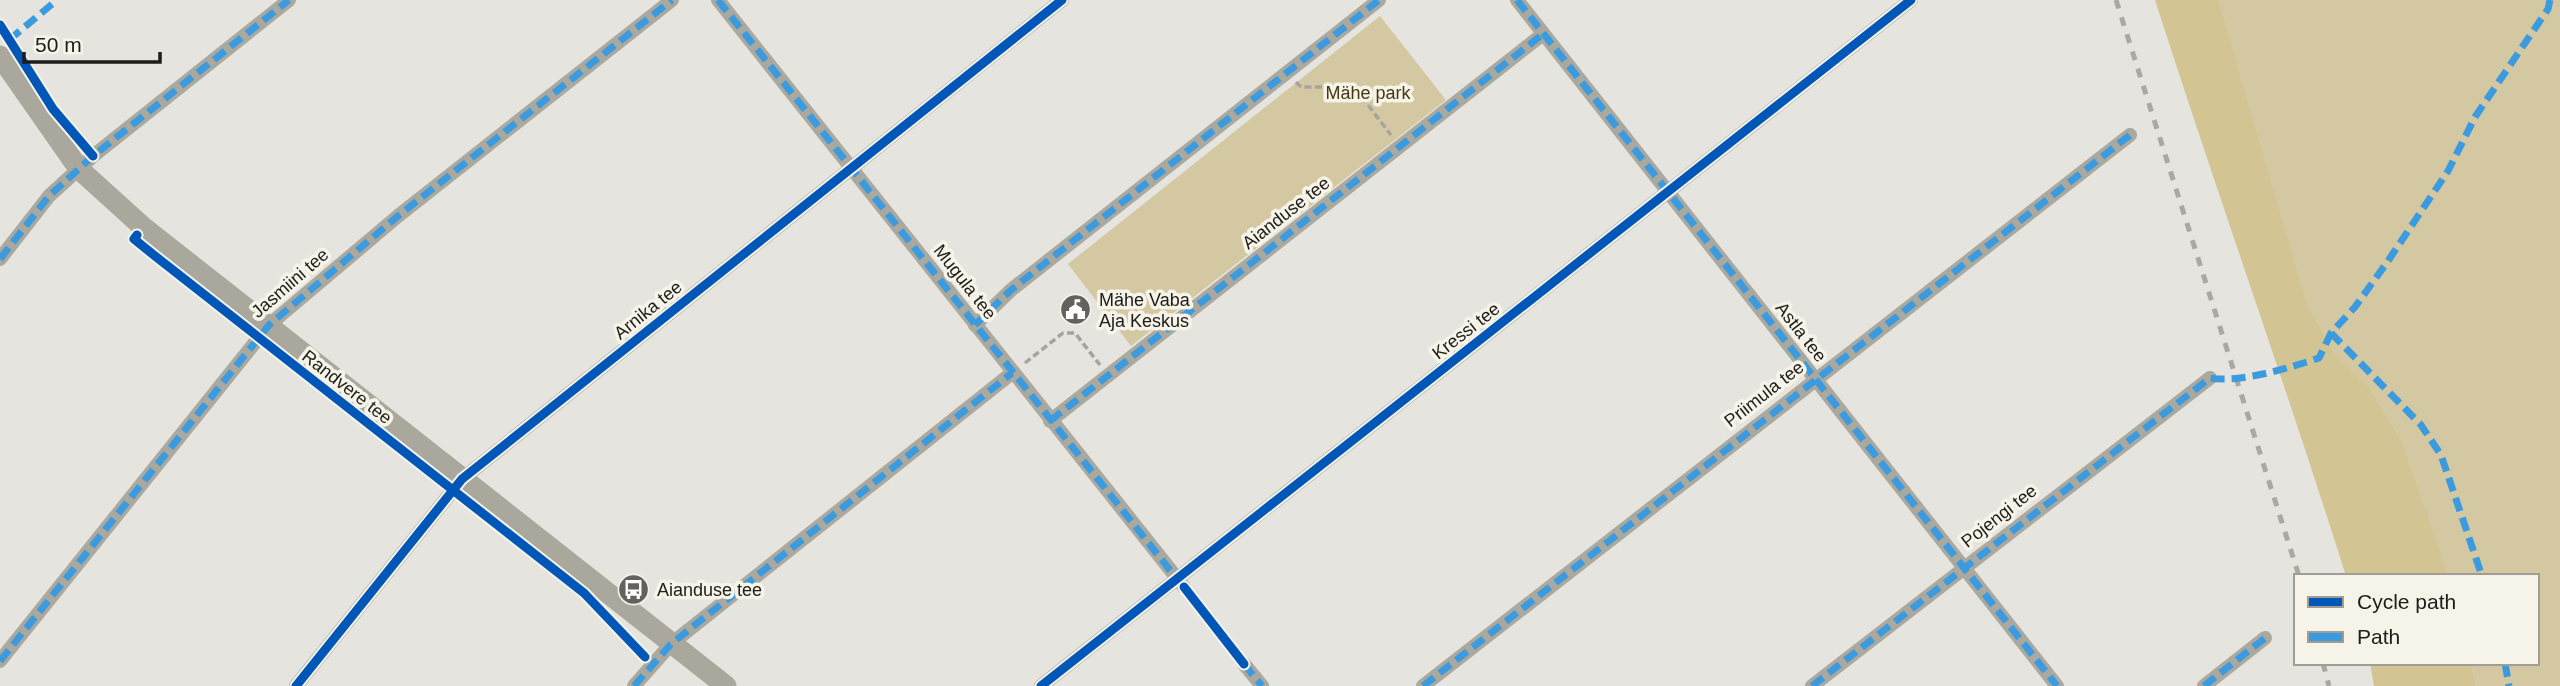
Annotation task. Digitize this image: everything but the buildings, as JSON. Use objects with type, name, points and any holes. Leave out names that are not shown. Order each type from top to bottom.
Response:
[{"type":"main road","name":"Randvere tee","points":[[0,56],[79,169],[143,227],[726,686]]},
{"type":"street","points":[[0,259],[49,196],[79,169],[289,0]]},
{"type":"street","name":"Jasmiini tee","points":[[0,661],[269,325],[398,216],[673,0]]},
{"type":"street","name":"Mugula tee","points":[[718,0],[1180,583]]},
{"type":"street","name":"Arnika tee","points":[[296,686],[462,479],[1062,0]]},
{"type":"street","points":[[975,325],[1011,290],[1379,0]]},
{"type":"street","name":"Astla tee","points":[[1517,0],[2057,686]]},
{"type":"street","name":"Kressi tee","points":[[1041,686],[1180,583],[1911,0]]},
{"type":"street","name":"Aianduse tee","points":[[1050,421],[1543,34]]},
{"type":"street","name":"Priimula tee","points":[[1423,686],[2130,135]]},
{"type":"street","points":[[634,686],[671,644],[1012,373]]},
{"type":"street","name":"Pojengi tee","points":[[1812,686],[2210,378]]},
{"type":"street","points":[[2204,686],[2265,638]]},
{"type":"street","points":[[1244,664],[1262,686]]},
{"type":"path","points":[[1287,73],[1301,87],[1322,88],[1335,95],[1343,91],[1358,92],[1401,148]]},
{"type":"path","points":[[1012,373],[1063,333],[1075,333],[1108,375]]},
{"type":"green space","points":[[2219,0],[2560,0],[2560,686],[2476,686],[2471,665],[2539,665],[2539,574],[2448,574],[2403,443],[2369,386],[2335,355],[2307,303]]},
{"type":"green space","name":"Mähe park","points":[[1380,16],[1446,100],[1131,346],[1068,264]]},
{"type":"shaded area","points":[[2155,0],[2219,0],[2307,303],[2335,355],[2369,386],[2403,443],[2448,574],[2345,574]]},
{"type":"shaded area","points":[[2370,665],[2471,665],[2476,686],[2374,686]]},
{"type":"railway","points":[[2116,0],[2298,574]]},
{"type":"railway","points":[[2324,665],[2329,686]]},
{"type":"marked path","points":[[9,40],[57,0]]},
{"type":"marked path","points":[[0,259],[49,196],[93,156],[289,0]]},
{"type":"marked path","points":[[0,661],[269,325],[398,216],[672,0]]},
{"type":"marked path","points":[[718,0],[1181,584]]},
{"type":"marked path","points":[[975,325],[1011,290],[1379,0]]},
{"type":"marked path","points":[[1517,0],[2057,686]]},
{"type":"marked path","points":[[1812,686],[2210,378],[2250,377],[2319,358],[2331,333],[2355,307],[2448,171],[2475,117],[2548,9],[2550,0]]},
{"type":"marked path","points":[[1050,421],[1543,34]]},
{"type":"marked path","points":[[1423,686],[2130,135]]},
{"type":"marked path","points":[[2331,333],[2421,425],[2441,455],[2481,574]]},
{"type":"marked path","points":[[634,686],[671,644],[1012,373]]},
{"type":"marked path","points":[[2204,686],[2265,638]]},
{"type":"marked path","points":[[1244,664],[1262,686]]},
{"type":"marked path","points":[[2505,665],[2509,686]]},
{"type":"cycle path","points":[[296,686],[462,479],[1062,0]]},
{"type":"cycle path","points":[[1041,686],[1911,0]]},
{"type":"cycle path","points":[[0,25],[53,109],[93,156]]},
{"type":"cycle path","points":[[137,235],[134,239],[155,256],[584,593],[645,657]]},
{"type":"cycle path","points":[[1184,587],[1244,664]]},
{"type":"place","name":"Mähe Vaba Aja Keskus","points":[[1076,310]]},
{"type":"place","name":"Aianduse tee","points":[[634,590]]}]
